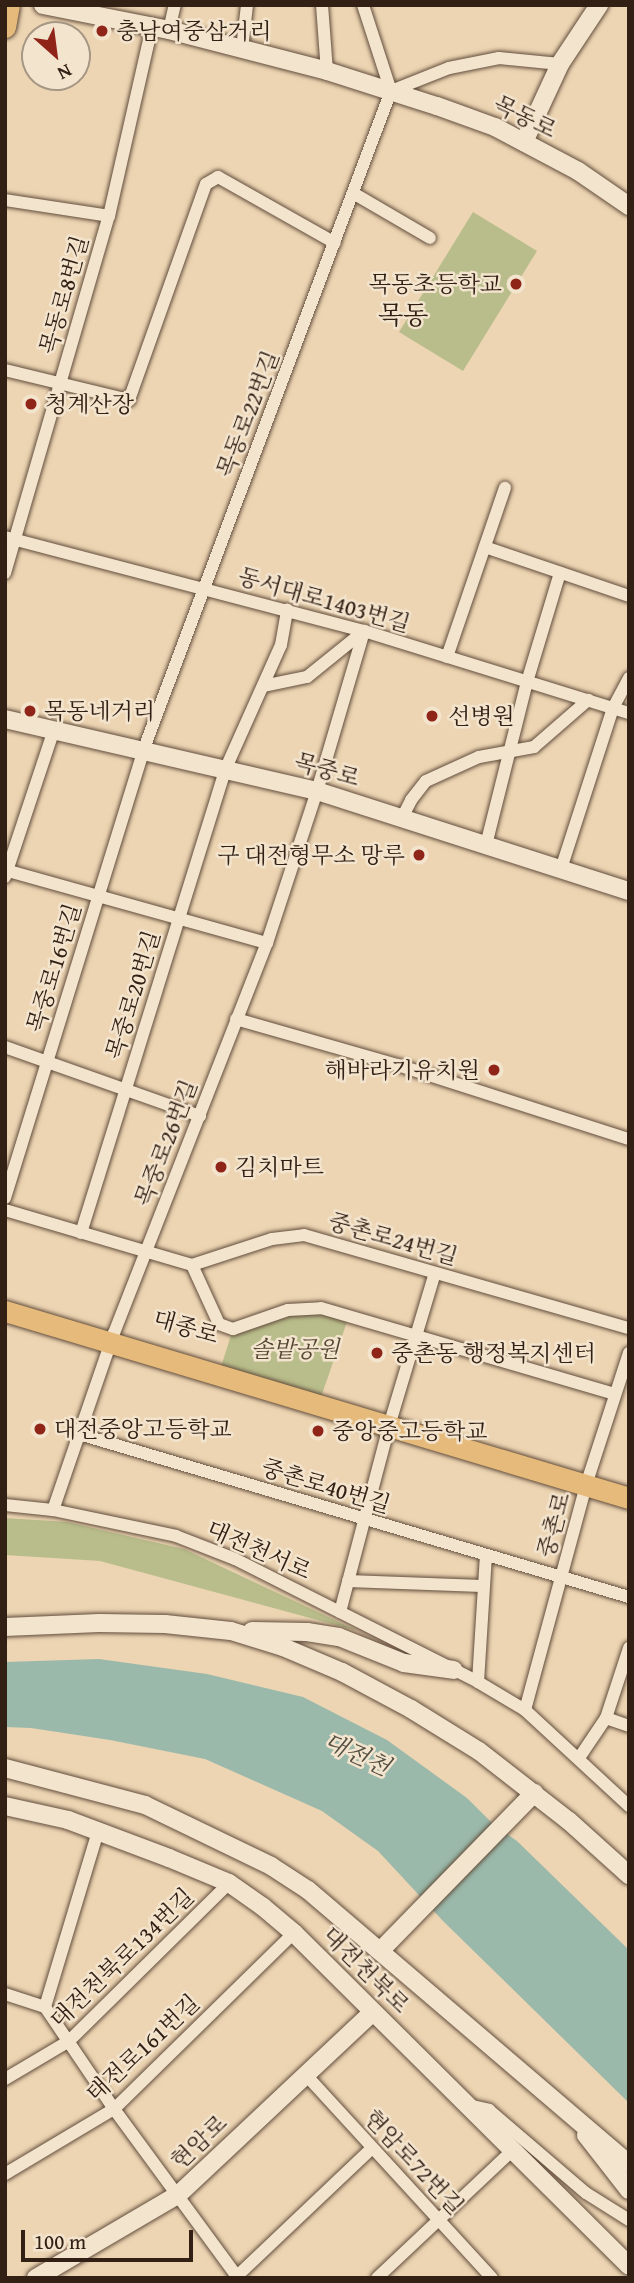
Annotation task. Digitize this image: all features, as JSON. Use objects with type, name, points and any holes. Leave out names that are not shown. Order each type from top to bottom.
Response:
[{"type":"main road","points":[[5,27],[9,5]]},
{"type":"main road","name":"목동로","points":[[43,5],[161,28],[327,71],[391,91],[495,127],[578,172],[629,206]]},
{"type":"main road","points":[[524,142],[560,64],[599,5]]},
{"type":"main road","name":"목중로","points":[[5,719],[317,791],[629,891]]},
{"type":"main road","name":"대종로","points":[[5,1301],[112,1338],[390,1421],[588,1479],[629,1486]]},
{"type":"main road","name":"대종로","points":[[5,1311],[112,1338]]},
{"type":"main road","name":"대종로","points":[[588,1479],[629,1498]]},
{"type":"main road","points":[[5,1627],[125,1623],[231,1631],[307,1632],[339,1637],[420,1668],[454,1670]]},
{"type":"main road","points":[[231,1631],[318,1662],[411,1709],[479,1751],[534,1793],[629,1875]]},
{"type":"main road","points":[[5,1768],[145,1805],[271,1866],[308,1890],[629,2164]]},
{"type":"main road","points":[[380,1951],[506,1825],[534,1793]]},
{"type":"main road","name":"대전천북로","points":[[5,1806],[68,1820],[229,1884],[294,1933],[463,2104],[629,2266]]},
{"type":"main road","name":"현암로","points":[[36,2278],[179,2194],[373,2012]]},
{"type":"main road","points":[[575,2118],[599,2155],[629,2190]]},
{"type":"street","points":[[161,28],[175,5]]},
{"type":"street","points":[[242,49],[247,5]]},
{"type":"street","points":[[322,5],[327,71]]},
{"type":"street","points":[[363,5],[391,91]]},
{"type":"street","name":"목동로8번길","points":[[5,573],[10,538],[61,383],[161,28]]},
{"type":"street","name":"목동로","points":[[391,91],[449,68],[499,58],[560,64]]},
{"type":"street","name":"목동로22번길","points":[[143,751],[391,91]]},
{"type":"street","points":[[5,370],[129,400],[206,184],[218,177],[335,243]]},
{"type":"street","points":[[354,193],[430,238]]},
{"type":"street","points":[[5,200],[108,216]]},
{"type":"street","points":[[447,657],[505,488]]},
{"type":"street","name":"동서대로1403번길","points":[[10,538],[364,631],[629,713]]},
{"type":"street","points":[[485,547],[629,596]]},
{"type":"street","points":[[486,845],[527,682],[560,573]]},
{"type":"street","name":"목중로20번길","points":[[81,1233],[225,770],[281,645],[287,610]]},
{"type":"street","points":[[262,686],[307,677],[364,631]]},
{"type":"street","name":"목중로26번길","points":[[53,1510],[112,1338],[267,943],[317,791],[364,631]]},
{"type":"street","points":[[561,869],[613,708],[629,678]]},
{"type":"street","points":[[402,818],[411,800],[426,781],[479,757],[534,747],[588,701]]},
{"type":"street","points":[[54,730],[6,873],[267,943]]},
{"type":"street","name":"목중로16번길","points":[[5,1198],[143,751]]},
{"type":"street","points":[[236,1019],[398,1065],[629,1139]]},
{"type":"street","points":[[5,1047],[200,1116]]},
{"type":"street","points":[[5,1210],[192,1265],[219,1325],[233,1329],[288,1310],[321,1308],[615,1394]]},
{"type":"street","name":"중촌로24번길","points":[[192,1265],[272,1239],[304,1235],[629,1328]]},
{"type":"street","points":[[340,1612],[390,1421],[435,1273]]},
{"type":"street","name":"중촌로","points":[[525,1710],[588,1479],[629,1353]]},
{"type":"street","name":"중촌로40번길","points":[[79,1434],[629,1597]]},
{"type":"street","name":"대전천서로","points":[[5,1505],[53,1510],[176,1536],[235,1559],[478,1682],[525,1710],[629,1806]]},
{"type":"street","points":[[478,1682],[486,1555]]},
{"type":"street","points":[[348,1581],[482,1586]]},
{"type":"street","points":[[579,1758],[606,1718],[629,1648]]},
{"type":"street","points":[[606,1718],[629,1726]]},
{"type":"street","points":[[44,2007],[98,1832]]},
{"type":"street","name":"대전천북로134번길","points":[[5,2079],[69,2041],[229,1884]]},
{"type":"street","name":"태전로161번길","points":[[5,2174],[114,2109],[294,1933]]},
{"type":"street","points":[[5,1994],[44,2007],[114,2109],[179,2194],[237,2278],[371,2149]]},
{"type":"street","name":"현암로72번길","points":[[306,2075],[492,2278]]},
{"type":"street","points":[[463,2104],[489,2110],[586,2193],[629,2220]]},
{"type":"street","points":[[377,2278],[513,2150]]},
{"type":"green space","points":[[473,212],[537,251],[463,371],[399,332]]},
{"type":"green space","name":"솔밭공원","points":[[288,1310],[349,1316],[320,1400],[220,1370],[233,1329]]},
{"type":"green space","points":[[5,1518],[67,1522],[184,1549],[358,1631],[100,1561],[5,1555]]},
{"type":"water","name":"대전천","points":[[99,1659],[207,1674],[303,1697],[387,1740],[467,1798],[493,1824],[517,1841],[629,1950],[629,2103],[443,1921],[378,1851],[322,1811],[205,1759],[110,1740],[31,1728],[5,1727],[5,1662]]},
{"type":"place","name":"충남여중삼거리","points":[[102,31]]},
{"type":"place","name":"목동초등학교","points":[[516,284]]},
{"type":"place","name":"청계산장","points":[[31,404]]},
{"type":"place","name":"목동네거리","points":[[30,711]]},
{"type":"place","name":"선병원","points":[[432,716]]},
{"type":"place","name":"구 대전형무소 망루","points":[[419,855]]},
{"type":"place","name":"해바라기유치원","points":[[494,1070]]},
{"type":"place","name":"김치마트","points":[[221,1167]]},
{"type":"place","name":"중촌동 행정복지센터","points":[[377,1353]]},
{"type":"place","name":"대전중앙고등학교","points":[[40,1429]]},
{"type":"place","name":"중앙중고등학교","points":[[318,1431]]},
{"type":"district","name":"목동","points":[[403,315]]}]
